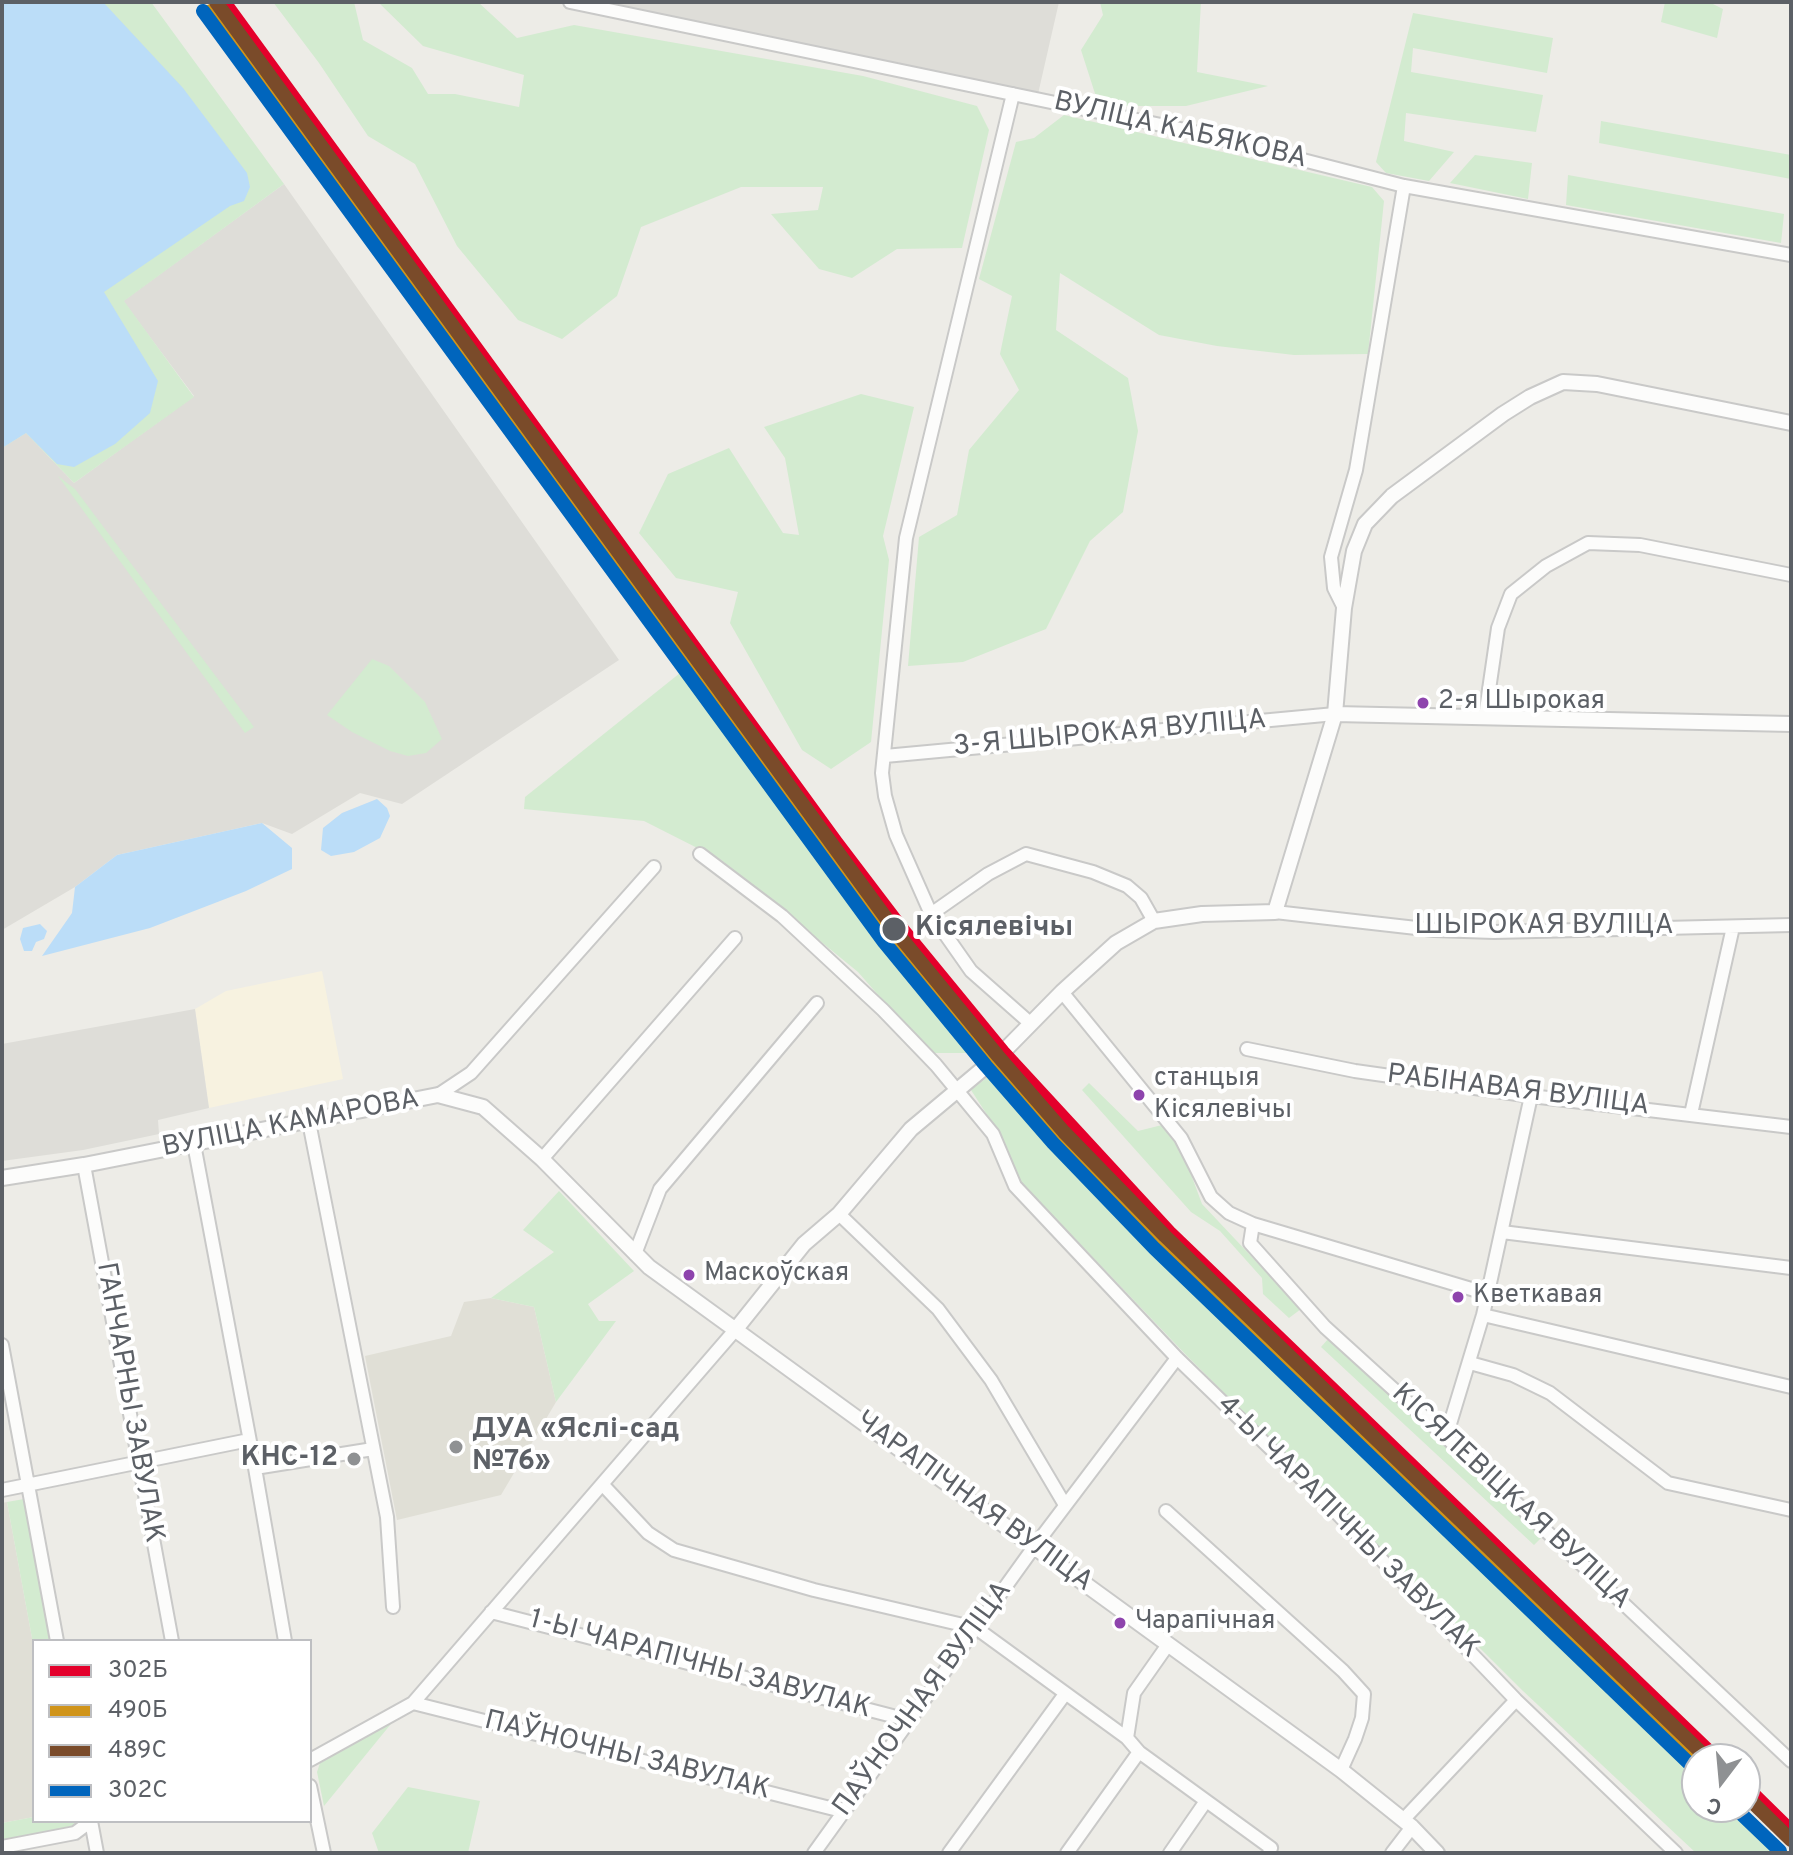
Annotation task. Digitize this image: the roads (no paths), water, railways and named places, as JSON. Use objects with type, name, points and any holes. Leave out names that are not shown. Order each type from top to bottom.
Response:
[{"type":"street","name":"ВУЛІЦА КАБЯКОВА","points":[[570,2],[1190,131],[1404,186],[1791,255]]},
{"type":"street","points":[[1013,94],[906,538],[882,773],[896,835],[931,914],[971,971],[1030,1023]]},
{"type":"street","points":[[1344,608],[1334,588],[1331,557],[1356,470],[1404,186]]},
{"type":"street","points":[[1275,912],[1335,714],[1344,608],[1354,551],[1373,513],[1503,414],[1554,385],[1575,382],[1597,384],[1791,423]]},
{"type":"street","points":[[1485,717],[1498,628],[1511,594],[1546,566],[1588,543],[1640,545],[1791,575]]},
{"type":"street","points":[[1335,714],[1791,724]]},
{"type":"street","name":"3-Я ШЫРОКАЯ ВУЛІЦА","points":[[885,756],[1335,714]]},
{"type":"street","name":"4-Ы ЧАРАПІЧНЫ ЗАВУЛАК","points":[[700,854],[782,916],[883,1010],[993,1134],[1015,1186],[1177,1358],[1333,1509],[1516,1700],[1676,1853]]},
{"type":"street","points":[[931,914],[988,874],[1026,854],[1093,872],[1127,886],[1141,898],[1154,921]]},
{"type":"street","points":[[438,1095],[471,1073],[654,867]]},
{"type":"street","name":"ШЫРОКАЯ ВУЛІЦА","points":[[736,1329],[804,1244],[839,1214],[911,1129],[1003,1052],[1116,943],[1154,921],[1202,914],[1275,912],[1434,930],[1494,932],[1791,925]]},
{"type":"street","points":[[1691,1114],[1733,927]]},
{"type":"street","points":[[542,1159],[735,938]]},
{"type":"street","points":[[1062,992],[1181,1138],[1211,1197],[1229,1213],[1253,1224],[1488,1294]]},
{"type":"street","points":[[635,1254],[660,1189],[817,1003]]},
{"type":"street","name":"РАБІНАВАЯ ВУЛІЦА","points":[[1247,1049],[1355,1071],[1791,1127]]},
{"type":"street","name":"ВУЛІЦА КАМАРОВА","points":[[2,1178],[84,1165],[438,1095],[483,1107],[542,1159],[635,1254],[736,1329]]},
{"type":"street","points":[[1446,1437],[1483,1315],[1531,1096]]},
{"type":"street","points":[[309,1122],[387,1517],[393,1607]]},
{"type":"street","points":[[194,1144],[285,1639]]},
{"type":"street","name":"ГАНЧАРНЫ ЗАВУЛАК","points":[[84,1165],[172,1639]]},
{"type":"street","points":[[839,1214],[938,1309],[991,1380],[1065,1505]]},
{"type":"street","name":"КІСЯЛЕВІЦКАЯ ВУЛІЦА","points":[[1253,1224],[1250,1243],[1325,1327],[1791,1761]]},
{"type":"street","points":[[1502,1232],[1791,1268]]},
{"type":"street","points":[[1483,1315],[1791,1387]]},
{"type":"street","points":[[312,1759],[413,1703],[736,1329]]},
{"type":"street","name":"ЧАРАПІЧНАЯ ВУЛІЦА","points":[[736,1329],[1341,1770],[1437,1853]]},
{"type":"street","points":[[2,1345],[57,1639]]},
{"type":"street","points":[[1034,1547],[1177,1358]]},
{"type":"street","points":[[1470,1363],[1513,1375],[1550,1393],[1668,1483],[1791,1510]]},
{"type":"street","points":[[2,1490],[249,1440]]},
{"type":"street","points":[[255,1468],[373,1449]]},
{"type":"street","points":[[603,1485],[648,1533],[674,1550],[814,1590],[976,1628],[1127,1738],[1139,1752],[1270,1850]]},
{"type":"street","points":[[1166,1511],[1343,1671],[1364,1694],[1362,1718],[1341,1770]]},
{"type":"street","name":"ПАЎНОЧНАЯ ВУЛІЦА","points":[[814,1853],[1034,1547]]},
{"type":"street","name":"1-Ы ЧАРАПІЧНЫ ЗАВУЛАК","points":[[491,1612],[908,1720]]},
{"type":"street","points":[[1127,1738],[1134,1693],[1167,1646]]},
{"type":"street","points":[[949,1853],[1065,1694]]},
{"type":"street","points":[[1392,1853],[1407,1824],[1516,1700]]},
{"type":"street","name":"ПАЎНОЧНЫ ЗАВУЛАК","points":[[413,1703],[842,1811]]},
{"type":"street","points":[[1067,1853],[1139,1752]]},
{"type":"street","points":[[312,1796],[324,1853]]},
{"type":"street","points":[[1170,1853],[1206,1801]]},
{"type":"street","points":[[2,1847],[75,1833],[88,1823]]},
{"type":"street","points":[[91,1823],[97,1853]]},
{"type":"water","points":[[2,2],[103,2],[183,88],[247,173],[250,187],[244,201],[230,206],[104,292],[158,381],[150,413],[115,444],[74,467],[57,464],[26,433],[2,448]]},
{"type":"water","points":[[377,799],[387,808],[390,816],[380,838],[354,852],[331,856],[321,850],[323,828],[342,813]]},
{"type":"water","points":[[262,823],[292,848],[292,869],[246,891],[150,928],[42,956],[72,913],[75,887],[117,855]]},
{"type":"water","points":[[40,924],[47,931],[44,939],[36,942],[32,951],[24,951],[20,939],[23,928]]},
{"type":"railway","points":[[206,2],[891,938],[992,1062],[1058,1137],[1159,1241],[1682,1743]]},
{"type":"railway","points":[[1761,1820],[1791,1849]]},
{"type":"place","name":"2-я Шырокая","points":[[1423,703]]},
{"type":"place","name":"Кісялевічы","points":[[894,929]]},
{"type":"place","name":"станцыя Кісялевічы","points":[[1139,1095]]},
{"type":"place","name":"Маскоўская","points":[[689,1275]]},
{"type":"place","name":"Кветкавая","points":[[1458,1297]]},
{"type":"place","name":"ДУА «Яслі-сад №76»","points":[[456,1447]]},
{"type":"place","name":"КНС-12","points":[[354,1459]]},
{"type":"place","name":"Чарапічная","points":[[1120,1623]]}]
